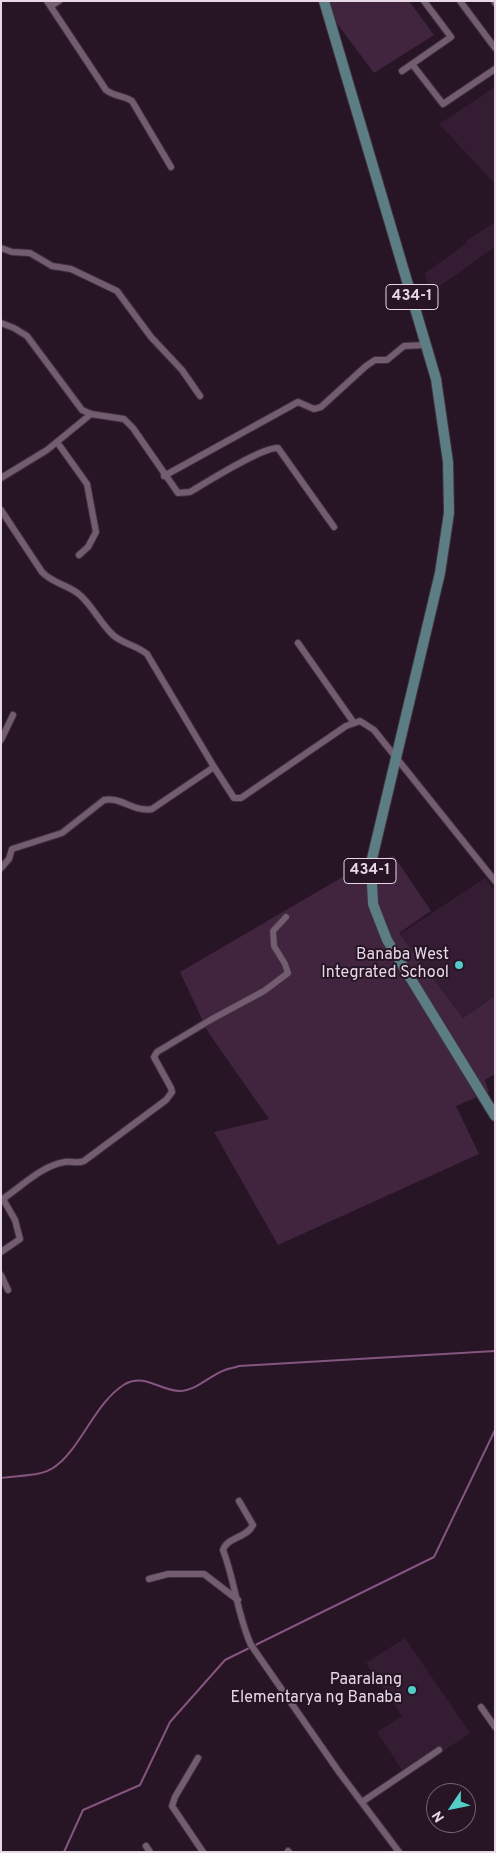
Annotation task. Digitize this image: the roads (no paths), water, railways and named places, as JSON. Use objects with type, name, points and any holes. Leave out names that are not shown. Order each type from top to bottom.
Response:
[{"type":"main road","name":"434-1","points":[[324,1],[436,379],[448,462],[448,513],[440,573],[398,758],[371,863],[371,894],[376,916],[387,940],[495,1116]]},
{"type":"street","points":[[59,1],[49,4],[106,90],[113,96],[124,96],[132,101],[171,167]]},
{"type":"street","points":[[402,71],[451,37],[424,1]]},
{"type":"street","points":[[460,1],[495,48]]},
{"type":"street","points":[[412,64],[443,104],[495,69]]},
{"type":"street","points":[[1,248],[12,252],[30,253],[52,266],[71,269],[117,291],[151,338],[182,370],[200,396]]},
{"type":"street","points":[[1,323],[27,336],[77,404],[91,414],[124,419],[133,428],[164,476],[178,493],[184,494],[256,455],[273,448],[278,448],[334,527]]},
{"type":"street","points":[[164,476],[298,402],[314,409],[322,407],[375,360],[387,360],[404,346],[426,345]]},
{"type":"street","points":[[1,478],[57,442],[91,414]]},
{"type":"street","points":[[57,442],[87,484],[96,532],[88,547],[79,555]]},
{"type":"street","points":[[1,510],[49,580],[80,594],[111,634],[120,641],[139,647],[147,654],[234,798],[241,798],[346,726],[360,721],[372,727],[495,881]]},
{"type":"street","points":[[298,643],[354,723]]},
{"type":"street","points":[[1,740],[13,716]]},
{"type":"street","points":[[1,868],[9,859],[12,849],[62,833],[104,800],[110,799],[144,811],[152,809],[214,767]]},
{"type":"street","points":[[1,1252],[20,1239],[15,1220],[2,1200],[52,1167],[65,1162],[78,1164],[84,1161],[166,1100],[172,1092],[154,1057],[157,1052],[212,1019],[264,992],[288,973],[272,938],[273,931],[286,917]]},
{"type":"street","points":[[1,1275],[8,1290]]},
{"type":"street","points":[[239,1501],[253,1525],[248,1531],[227,1543],[223,1550],[238,1600],[242,1626],[251,1645],[399,1852]]},
{"type":"street","points":[[149,1579],[168,1574],[204,1574],[238,1600]]},
{"type":"street","points":[[481,1707],[495,1727]]},
{"type":"street","points":[[362,1802],[439,1750]]},
{"type":"street","points":[[198,1758],[175,1797],[172,1806],[203,1852]]},
{"type":"waterway","points":[[1,1478],[35,1474],[53,1468],[71,1450],[104,1403],[114,1392],[132,1381],[146,1381],[180,1391],[197,1386],[219,1372],[239,1366],[495,1351]]},
{"type":"waterway","points":[[64,1852],[83,1810],[140,1785],[170,1722],[225,1660],[434,1557],[495,1430]]},
{"type":"place","name":"Banaba West Integrated School","points":[[459,965]]},
{"type":"place","name":"Paaralang Elementarya ng Banaba","points":[[412,1690]]}]
